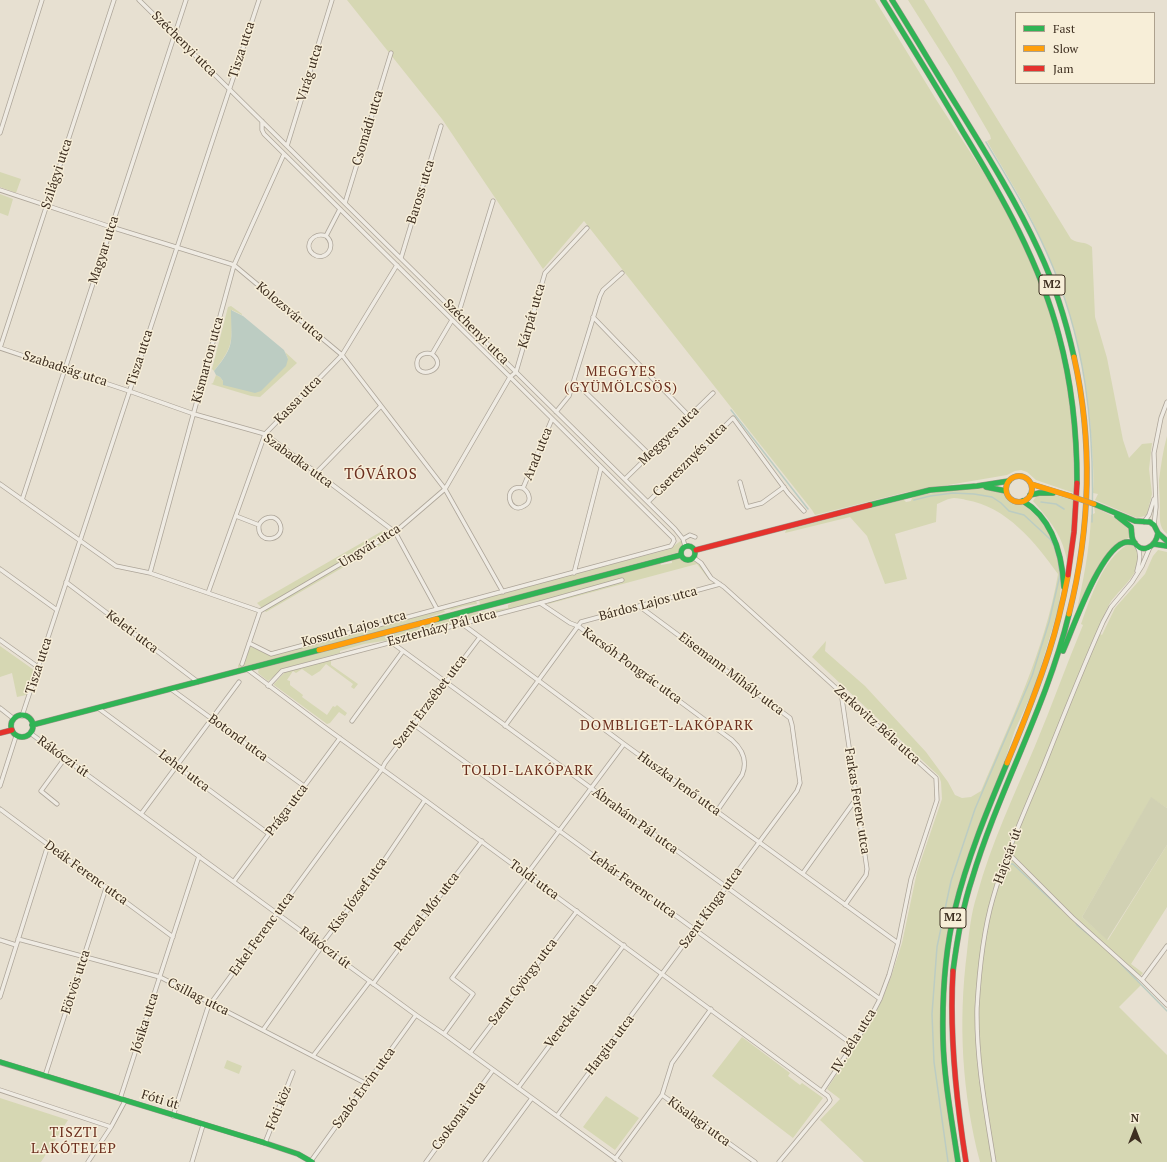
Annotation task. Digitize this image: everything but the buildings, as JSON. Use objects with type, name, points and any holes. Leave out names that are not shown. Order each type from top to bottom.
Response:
[{"type":"main road","name":"M2","points":[[883,0],[966,136],[1005,204],[1038,272],[1059,334],[1072,394],[1076,426],[1077,506],[1070,570],[1064,598],[1054,638],[1037,688],[969,858],[955,910],[949,944],[944,996],[943,1041],[947,1086],[958,1162]]},
{"type":"main road","name":"M2","points":[[892,0],[999,176],[1031,234],[1058,301],[1075,364],[1085,426],[1087,482],[1085,523],[1081,558],[1073,601],[1054,668],[991,823],[962,912],[955,953],[952,995],[952,1041],[955,1085],[966,1162]]},
{"type":"main road","points":[[1030,495],[1032,488],[1027,478],[1020,476],[1014,477],[1007,484],[1006,491],[1008,495],[1014,501],[1023,501],[1030,505],[1039,514],[1058,544],[1064,568],[1064,598]]},
{"type":"main road","points":[[977,486],[1009,481]]},
{"type":"main road","points":[[1031,484],[1094,504],[1143,522],[1150,522],[1154,525],[1158,533],[1167,541]]},
{"type":"main road","points":[[696,550],[915,493],[951,487],[977,486],[994,487],[1006,491]]},
{"type":"main road","points":[[1023,501],[1030,495],[1039,493],[1057,493]]},
{"type":"main road","points":[[1110,511],[1131,527],[1133,540],[1136,544]]},
{"type":"main road","points":[[1132,532],[1137,524],[1143,522]]},
{"type":"main road","points":[[1152,546],[1157,541],[1158,533]]},
{"type":"main road","points":[[1054,668],[1104,562],[1118,545],[1124,542],[1136,544],[1146,548],[1152,546],[1167,546]]},
{"type":"main road","points":[[685,546],[692,546],[696,550],[696,555],[694,558],[688,560],[681,555],[682,549],[685,546]]},
{"type":"main road","name":"Kossuth Lajos utca","points":[[32,725],[681,555]]},
{"type":"main road","points":[[22,716],[30,720],[32,725],[30,733],[23,737],[16,736],[12,730],[11,724],[14,719],[22,716]]},
{"type":"main road","points":[[0,733],[12,730]]},
{"type":"main road","name":"Fóti út","points":[[0,1062],[265,1143],[298,1154],[311,1162]]},
{"type":"street","points":[[0,133],[42,0]]},
{"type":"street","name":"Szilágyi utca","points":[[0,348],[114,0]]},
{"type":"street","name":"Széchenyi utca","points":[[139,0],[625,479],[675,529],[683,539],[685,546]]},
{"type":"street","name":"Magyar utca","points":[[22,500],[186,0]]},
{"type":"street","name":"Tisza utca","points":[[22,716],[258,0]]},
{"type":"street","name":"Virág utca","points":[[287,146],[332,0]]},
{"type":"street","name":"Csomádi utca","points":[[345,203],[391,53]]},
{"type":"street","name":"Széchenyi utca","points":[[262,121],[262,130],[264,134],[673,538],[674,541]]},
{"type":"street","name":"Baross utca","points":[[401,258],[441,126]]},
{"type":"street","name":"Kismarton utca","points":[[150,572],[234,265],[284,154]]},
{"type":"street","name":"Kolozsvár utca","points":[[0,190],[111,228],[234,265],[342,355],[445,489],[503,592]]},
{"type":"street","points":[[458,315],[493,201]]},
{"type":"street","points":[[326,236],[340,209]]},
{"type":"street","name":"Kárpát utca","points":[[516,372],[545,274],[587,228]]},
{"type":"street","points":[[319,235],[326,236],[330,242],[331,249],[326,255],[319,256],[312,253],[309,247],[313,237],[319,235]]},
{"type":"street","name":"Kassa utca","points":[[208,593],[265,434],[342,355],[396,266]]},
{"type":"street","points":[[556,412],[569,396],[600,296],[603,290],[622,273]]},
{"type":"street","points":[[593,317],[689,416]]},
{"type":"street","points":[[432,354],[452,320]]},
{"type":"street","name":"Szabadság utca","points":[[0,348],[130,390]]},
{"type":"street","points":[[426,353],[432,354],[437,362],[435,369],[430,372],[421,371],[417,365],[418,359],[426,353]]},
{"type":"street","name":"Ungvár utca","points":[[260,611],[395,532],[445,489],[510,378],[516,372]]},
{"type":"street","points":[[574,381],[650,455]]},
{"type":"street","name":"Szabadka utca","points":[[130,390],[194,414],[265,434],[395,532],[437,609]]},
{"type":"street","name":"Meggyes utca","points":[[625,479],[713,393]]},
{"type":"street","points":[[1154,525],[1156,494],[1154,453],[1161,418],[1167,402]]},
{"type":"street","points":[[316,473],[381,406]]},
{"type":"street","name":"Cseresznyés utca","points":[[648,502],[733,418],[784,487]]},
{"type":"street","name":"Arad utca","points":[[524,488],[552,419]]},
{"type":"street","points":[[574,572],[601,468]]},
{"type":"street","points":[[740,482],[747,507],[762,503],[784,487],[804,511]]},
{"type":"street","points":[[0,484],[116,566],[150,572],[260,611],[242,664]]},
{"type":"street","name":"Arad utca","points":[[524,488],[530,496],[528,503],[523,507],[517,507],[511,504],[509,497],[514,489],[524,488]]},
{"type":"street","points":[[1143,522],[1152,508],[1156,494]]},
{"type":"street","points":[[236,516],[259,524]]},
{"type":"street","points":[[271,517],[278,520],[280,524],[280,531],[277,537],[266,539],[263,537],[259,531],[259,524],[264,519],[271,517]]},
{"type":"street","points":[[683,539],[690,535],[695,537]]},
{"type":"street","name":"Kossuth Lajos utca","points":[[249,643],[271,654],[672,546],[674,541]]},
{"type":"street","name":"Hajcsár út","points":[[1136,544],[1140,552],[1136,574]]},
{"type":"street","name":"Hajcsár út","points":[[994,1162],[980,1064],[977,1008],[984,941],[993,899],[1008,853],[1103,622],[1111,607],[1142,566],[1152,546]]},
{"type":"street","name":"Zerkovitz Béla utca","points":[[694,558],[701,563],[711,578],[720,584],[933,775],[936,781],[937,800],[911,879],[898,943]]},
{"type":"street","points":[[0,569],[57,610]]},
{"type":"street","name":"Eszterházy Pál utca","points":[[268,686],[282,671],[622,580]]},
{"type":"street","name":"Keleti utca","points":[[66,582],[198,682]]},
{"type":"street","name":"Bárdos Lajos utca","points":[[578,626],[581,622],[720,584]]},
{"type":"street","name":"Kacsóh Pongrác utca","points":[[540,603],[570,623],[578,626],[740,747],[743,755],[744,769],[742,775],[717,811]]},
{"type":"street","name":"Eisemann Mihály utca","points":[[639,606],[783,711],[790,718],[800,783],[797,791],[760,842]]},
{"type":"street","name":"Huszka Jenő utca","points":[[461,623],[624,744],[898,943]]},
{"type":"street","points":[[505,726],[578,626]]},
{"type":"street","name":"Szent Erzsébet utca","points":[[382,769],[480,636]]},
{"type":"street","points":[[0,640],[38,667]]},
{"type":"street","name":"Ábrahám Pál utca","points":[[391,642],[880,999]]},
{"type":"street","points":[[352,721],[403,651]]},
{"type":"street","name":"Toldi utca","points":[[247,669],[268,686],[822,1091]]},
{"type":"street","points":[[141,814],[239,682]]},
{"type":"street","name":"Botond utca","points":[[171,689],[304,786]]},
{"type":"street","name":"Farkas Ferenc utca","points":[[841,692],[867,869],[866,875],[845,904]]},
{"type":"street","points":[[0,708],[14,719]]},
{"type":"street","name":"Lehel utca","points":[[98,708],[268,834]]},
{"type":"street","name":"Lehár Ferenc utca","points":[[414,724],[852,1045]]},
{"type":"street","name":"Rákóczi út","points":[[30,733],[234,881],[416,1016],[444,1034],[620,1162]]},
{"type":"street","points":[[0,786],[16,736]]},
{"type":"street","name":"Prága utca","points":[[234,881],[340,738]]},
{"type":"street","points":[[444,1034],[473,994],[452,978],[528,875],[558,831],[624,744]]},
{"type":"street","points":[[58,804],[41,791],[65,758]]},
{"type":"street","name":"Erkel Ferenc utca","points":[[173,1116],[208,1007],[382,769]]},
{"type":"street","points":[[802,873],[856,799]]},
{"type":"street","name":"Kiss József utca","points":[[262,1030],[320,949],[321,945],[375,874],[425,800]]},
{"type":"street","name":"Deák Ferenc utca","points":[[0,809],[173,937]]},
{"type":"street","name":"Perczel Mór utca","points":[[313,1056],[412,930],[432,908],[482,841]]},
{"type":"street","name":"Szent Kinga utca","points":[[663,974],[694,929],[760,842]]},
{"type":"street","points":[[0,997],[48,845]]},
{"type":"street","points":[[1008,853],[1072,917],[1142,980],[1167,1005]]},
{"type":"street","name":"Jósika utca","points":[[88,1162],[111,1127],[123,1100],[160,977],[199,856]]},
{"type":"street","name":"Eötvös utca","points":[[45,1076],[106,888]]},
{"type":"street","name":"Szent György utca","points":[[470,1054],[577,911]]},
{"type":"street","points":[[0,940],[16,945]]},
{"type":"street","name":"Csillag utca","points":[[18,940],[160,977],[367,1084]]},
{"type":"street","name":"IV. Béla utca","points":[[822,1091],[867,1024],[880,999],[889,975],[898,943]]},
{"type":"street","name":"Vereckei utca","points":[[518,1088],[624,945]]},
{"type":"street","points":[[1142,980],[1167,946]]},
{"type":"street","name":"Hargita utca","points":[[557,1116],[663,974]]},
{"type":"street","points":[[615,1158],[662,1095],[672,1063],[711,1009]]},
{"type":"street","name":"Szabó Ervin utca","points":[[311,1162],[416,1016]]},
{"type":"street","name":"Csokonai utca","points":[[426,1162],[493,1070]]},
{"type":"street","name":"Fóti köz","points":[[265,1143],[293,1072]]},
{"type":"street","points":[[0,1090],[111,1127]]},
{"type":"street","points":[[779,1162],[829,1102],[829,1097],[822,1091]]},
{"type":"street","name":"Kisalagi utca","points":[[662,1095],[755,1162]]},
{"type":"street","points":[[485,1162],[532,1098]]},
{"type":"street","points":[[192,1162],[203,1124]]},
{"type":"green space","points":[[347,0],[875,0],[937,101],[1002,201],[1036,274],[1057,334],[1065,371],[1073,430],[1074,493],[1036,480],[1027,472],[1021,470],[1007,475],[907,492],[815,515],[584,221],[543,269],[442,119]]},
{"type":"green space","points":[[908,0],[924,0],[1071,239],[1092,247],[1095,317],[1107,358],[1123,440],[1129,458],[1142,444],[1152,443],[1149,469],[1152,494],[1147,514],[1145,516],[1137,518],[1095,500],[1098,494],[1093,493],[1093,459],[1087,392],[1076,337],[1059,283],[1032,219],[987,141],[991,139],[990,135],[951,68]]},
{"type":"green space","points":[[0,172],[21,179],[16,193],[0,187]]},
{"type":"green space","points":[[0,194],[13,199],[8,216],[0,213]]},
{"type":"green space","points":[[231,306],[242,315],[232,310],[229,348],[226,355],[214,371],[212,369],[228,307]]},
{"type":"green space","points":[[285,352],[297,363],[260,397],[251,396],[211,384],[213,383],[216,375],[223,381],[288,359]]},
{"type":"green space","points":[[1167,436],[1167,534],[1162,528],[1160,522],[1159,480]]},
{"type":"green space","points":[[959,488],[989,488],[1003,492],[1011,502],[1026,505],[1034,511],[1056,543],[1062,575],[1059,606],[1035,686],[1015,730],[1000,775],[967,858],[941,994],[955,1162],[864,1162],[820,1120],[840,1099],[827,1089],[869,1025],[882,1000],[891,977],[902,943],[917,872],[942,799],[941,782],[939,776],[812,657],[826,641],[825,651],[865,686],[926,752],[948,782],[955,795],[962,798],[971,797],[981,791],[1026,684],[1045,630],[1058,574],[1030,539],[1007,518],[981,504],[959,498],[950,499],[937,504],[936,522],[895,534],[907,579],[885,584],[867,536],[850,517],[785,533],[786,530],[902,500],[906,502],[911,501],[912,498],[917,496]]},
{"type":"green space","points":[[1037,495],[1055,495],[1074,500],[1074,513],[1067,571],[1066,554],[1060,538],[1048,518],[1033,501]]},
{"type":"green space","points":[[1094,507],[1123,521],[1131,528],[1130,537],[1116,545],[1076,614],[1088,553],[1091,515],[1095,513]]},
{"type":"green space","points":[[384,530],[392,539],[266,612],[257,603]]},
{"type":"green space","points":[[683,539],[688,545],[683,551],[480,605],[479,599],[670,549]]},
{"type":"green space","points":[[1127,545],[1134,547],[1138,553],[1139,560],[1137,567],[1134,574],[1110,603],[1097,632],[1102,635],[1115,608],[1145,574],[1153,556],[1158,550],[1167,552],[1167,808],[1151,798],[1082,917],[1108,940],[1167,845],[1167,907],[1131,964],[1143,973],[1137,980],[1141,985],[1119,1007],[1167,1055],[1167,1162],[980,1162],[969,1110],[963,1058],[962,1031],[964,979],[969,930],[973,909],[996,838],[1035,746],[1083,625],[1081,624],[1098,580],[1111,560]]},
{"type":"green space","points":[[687,556],[697,560],[711,582],[697,564],[548,604],[546,599],[482,616],[481,612],[508,608],[508,605],[515,601],[660,562],[661,565],[672,563],[672,560]]},
{"type":"green space","points":[[476,600],[477,604],[451,610],[444,610],[445,612],[401,626],[238,668],[238,665],[246,659],[249,648],[251,647],[273,655]]},
{"type":"green space","points":[[479,611],[479,617],[390,640],[364,644],[340,651],[340,653],[285,668],[268,681],[258,672],[259,668]]},
{"type":"green space","points":[[0,646],[34,670],[26,695],[17,697],[12,673],[0,677]]},
{"type":"green space","points":[[331,660],[331,665],[358,684],[354,689],[351,687],[353,684],[326,664],[320,671],[312,676],[302,669],[296,673],[293,671],[287,680],[290,681],[290,685],[303,695],[302,697],[327,715],[333,706],[335,707],[337,705],[347,713],[345,716],[339,712],[330,723],[327,724],[274,684],[285,672]]},
{"type":"green space","points":[[1151,797],[1167,808],[1167,845],[1107,940],[1082,917]]},
{"type":"green space","points":[[742,1037],[790,1073],[788,1076],[800,1085],[802,1083],[823,1098],[793,1138],[712,1076]]},
{"type":"green space","points":[[227,1060],[242,1066],[239,1074],[224,1068]]},
{"type":"green space","points":[[606,1096],[639,1118],[615,1150],[583,1127]]},
{"type":"green space","points":[[0,1098],[68,1120],[41,1162],[0,1162]]},
{"type":"shaded area","points":[[231,310],[243,316],[284,350],[288,359],[286,366],[261,391],[255,393],[223,385],[223,381],[214,371],[226,355],[231,342]]},
{"type":"waterway","points":[[986,142],[1018,195],[1046,251],[1060,284],[1070,317],[1079,350],[1089,418],[1092,452],[1092,522]]},
{"type":"waterway","points":[[731,410],[808,509]]},
{"type":"waterway","points":[[914,500],[953,493],[992,497],[1009,511],[1024,515],[1050,539],[1058,559],[1060,575],[1049,622],[1032,676],[975,809],[951,881],[937,947],[932,1014],[934,1062],[948,1162]]},
{"type":"waterway","points":[[1041,502],[1056,504],[1064,509]]},
{"type":"waterway","points":[[1007,869],[1009,864],[1013,864],[1060,908]]},
{"type":"waterway","points":[[1076,923],[1100,944]]},
{"type":"waterway","points":[[1118,961],[1167,1011]]},
{"type":"traffic: fast","points":[[883,0],[1006,205],[1031,256],[1051,309],[1064,354],[1075,427],[1077,483]]},
{"type":"traffic: fast","points":[[892,0],[990,159],[1030,232],[1055,290],[1064,317],[1074,357]]},
{"type":"traffic: fast","points":[[870,505],[930,490],[977,486],[1009,481]]},
{"type":"traffic: fast","points":[[986,487],[1006,491]]},
{"type":"traffic: fast","points":[[1030,495],[1039,493],[1053,493]]},
{"type":"traffic: fast","points":[[1023,501],[1042,517],[1049,527],[1058,550],[1064,587]]},
{"type":"traffic: fast","points":[[1094,504],[1135,521],[1150,522],[1154,525],[1158,533],[1167,541]]},
{"type":"traffic: fast","points":[[1117,516],[1131,527],[1133,540],[1140,548],[1144,549],[1151,546],[1157,538],[1158,533]]},
{"type":"traffic: fast","points":[[1063,651],[1080,608],[1096,575],[1105,561],[1114,549],[1123,543],[1135,543]]},
{"type":"traffic: fast","points":[[1154,544],[1167,546]]},
{"type":"traffic: fast","points":[[685,546],[691,546],[695,550],[695,553],[695,556],[691,560],[685,560],[681,556],[681,550],[685,546]]},
{"type":"traffic: fast","points":[[437,619],[681,555]]},
{"type":"traffic: fast","points":[[953,971],[960,925],[972,879],[995,813],[1036,715],[1060,648],[1069,614]]},
{"type":"traffic: fast","points":[[32,725],[319,650]]},
{"type":"traffic: fast","points":[[22,715],[30,718],[33,726],[30,734],[22,737],[14,734],[11,726],[14,718],[22,715]]},
{"type":"traffic: fast","points":[[958,1162],[945,1070],[943,1039],[943,1006],[947,957],[955,909],[965,872],[971,853],[1007,763]]},
{"type":"traffic: fast","points":[[0,1062],[265,1143],[298,1154],[312,1162]]},
{"type":"traffic: slow","points":[[1069,614],[1081,550],[1085,518],[1086,486],[1084,421],[1074,357]]},
{"type":"traffic: slow","points":[[1019,476],[1028,480],[1032,489],[1028,498],[1019,502],[1010,498],[1006,489],[1010,480],[1019,476]]},
{"type":"traffic: slow","points":[[1031,484],[1070,496]]},
{"type":"traffic: slow","points":[[1070,496],[1094,504]]},
{"type":"traffic: slow","points":[[1007,763],[1049,652],[1060,614],[1068,575]]},
{"type":"traffic: slow","points":[[319,650],[437,619]]},
{"type":"traffic: jam","points":[[1068,575],[1074,532],[1077,483]]},
{"type":"traffic: jam","points":[[696,550],[870,505]]},
{"type":"traffic: jam","points":[[0,733],[12,730]]},
{"type":"traffic: jam","points":[[953,971],[952,1019],[954,1067],[966,1162]]},
{"type":"district","name":"MEGGYES (GYÜMÖLCSÖS)","points":[[621,380]]},
{"type":"district","name":"TÓVÁROS","points":[[381,475]]},
{"type":"district","name":"DOMBLIGET-LAKÓPARK","points":[[667,726]]},
{"type":"district","name":"TOLDI-LAKÓPARK","points":[[528,771]]},
{"type":"district","name":"TISZTI LAKÓTELEP","points":[[74,1142]]}]
